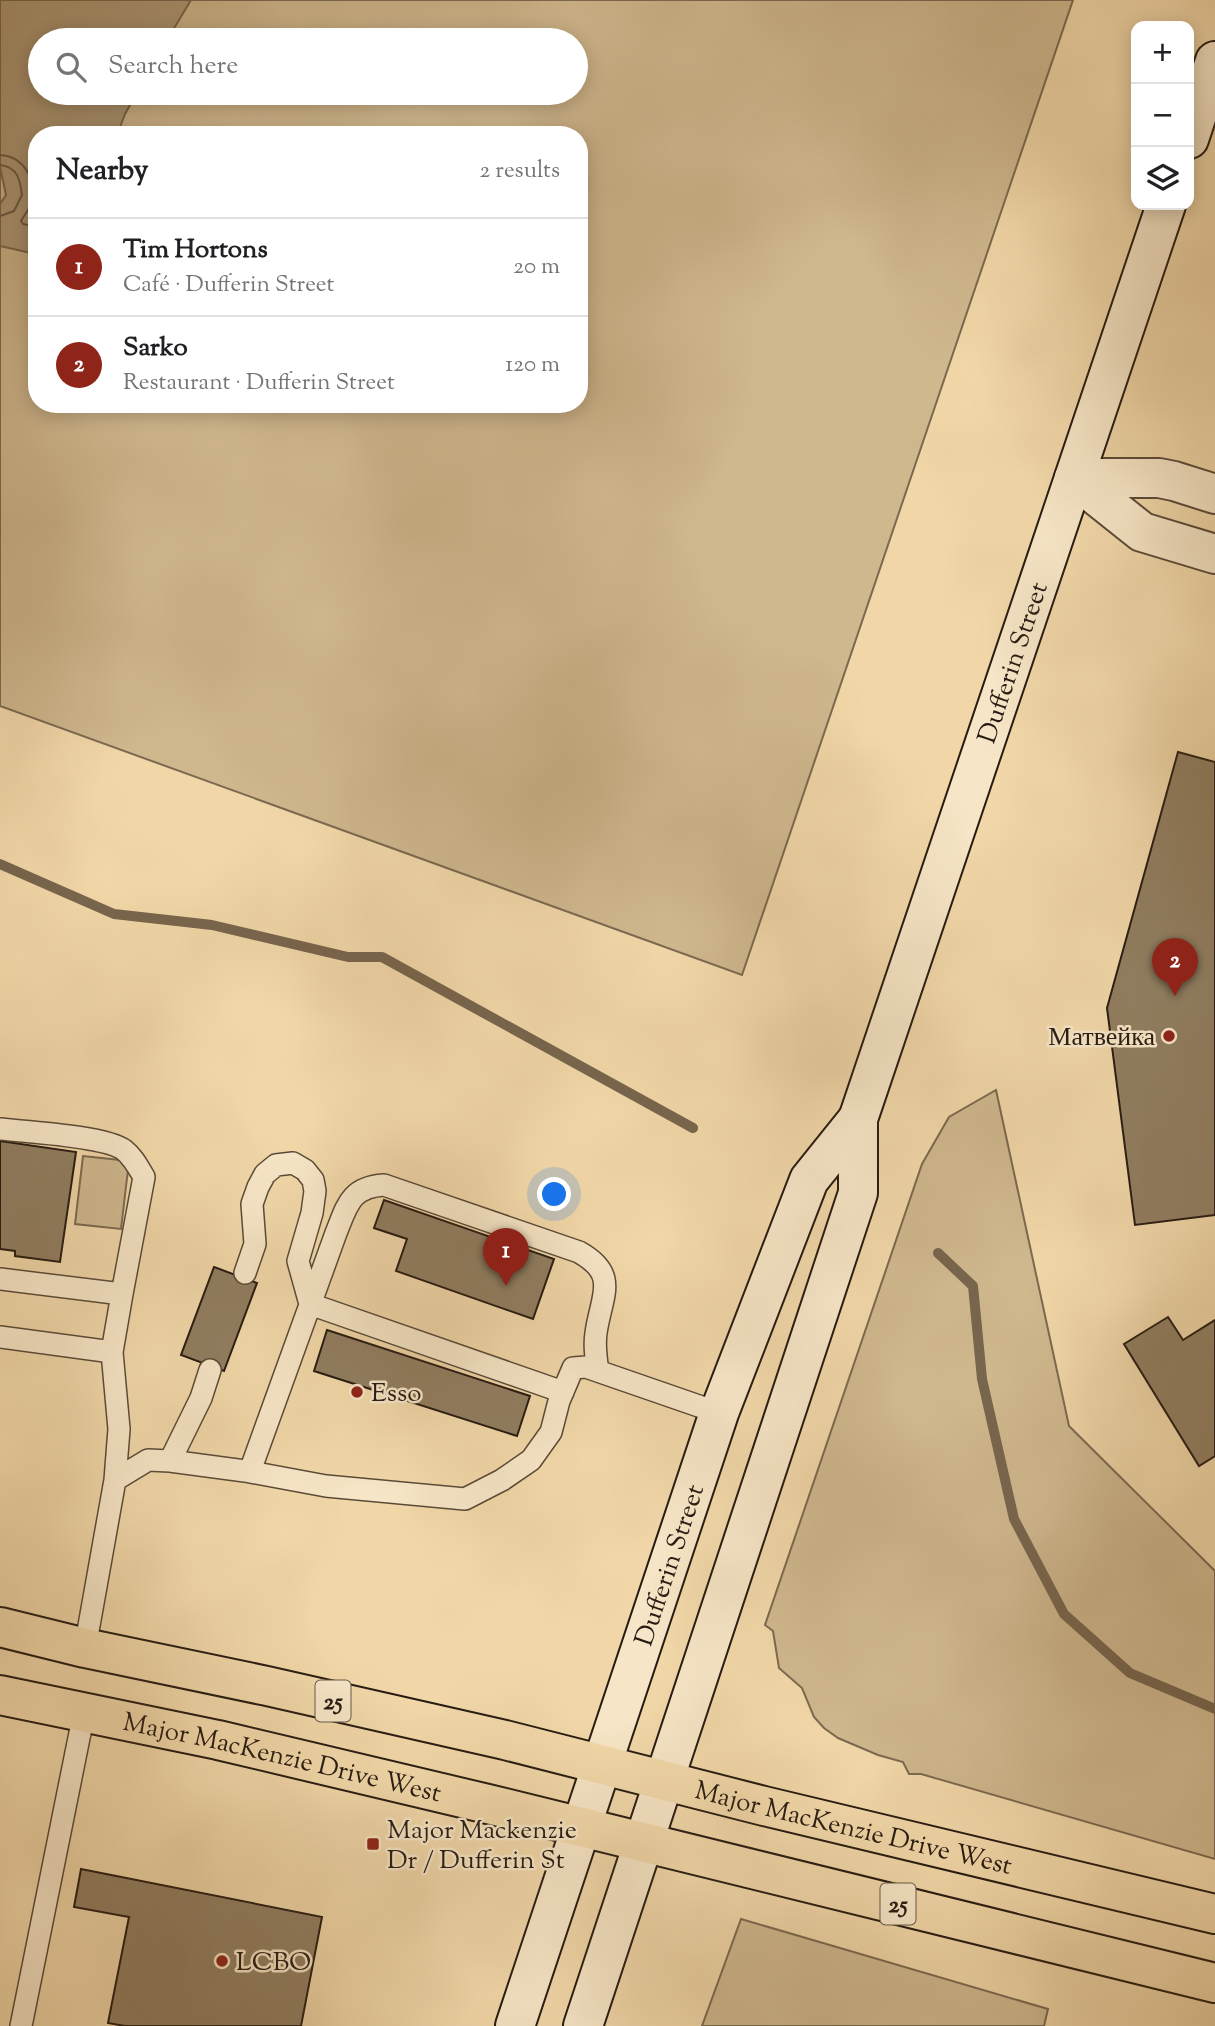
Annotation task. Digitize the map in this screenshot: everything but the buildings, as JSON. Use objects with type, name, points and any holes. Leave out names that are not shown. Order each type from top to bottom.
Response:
[{"type":"main road","points":[[1194,124],[1215,61]]},
{"type":"main road","name":"Dufferin Street","points":[[583,2026],[858,1193],[858,1119],[1164,210]]},
{"type":"main road","points":[[1074,478],[1159,478],[1215,494]]},
{"type":"main road","points":[[1074,478],[1142,533],[1215,554]]},
{"type":"main road","name":"Dufferin Street","points":[[515,2026],[719,1413],[809,1180],[858,1119]]},
{"type":"main road","name":"Major MacKenzie Drive West","points":[[0,1627],[85,1648],[267,1686],[1215,1914]]},
{"type":"main road","name":"Major MacKenzie Drive West","points":[[0,1695],[218,1740],[581,1826],[1215,1983]]},
{"type":"lane","points":[[0,1129],[104,1142],[122,1148],[134,1160],[144,1177],[112,1352],[120,1429],[115,1480],[85,1648]]},
{"type":"lane","points":[[245,1273],[255,1244],[252,1204],[258,1187],[265,1174],[276,1165],[293,1164],[305,1170],[313,1180],[315,1191],[312,1213],[298,1261],[310,1304]]},
{"type":"lane","points":[[250,1471],[349,1201],[368,1186],[384,1185],[579,1252],[600,1266],[606,1290],[596,1331],[595,1354],[598,1371]]},
{"type":"lane","points":[[0,1279],[122,1294]]},
{"type":"lane","points":[[310,1304],[563,1392]]},
{"type":"lane","points":[[0,1337],[112,1352]]},
{"type":"lane","points":[[115,1480],[148,1460],[170,1461],[250,1471],[326,1486],[465,1499],[531,1460],[551,1433],[573,1368],[586,1367],[719,1413]]},
{"type":"lane","points":[[170,1461],[201,1398],[210,1370]]},
{"type":"lane","points":[[20,2026],[84,1713]]},
{"type":"shaded area","points":[[0,0],[1073,0],[742,975],[0,706]]},
{"type":"shaded area","points":[[996,1090],[1069,1426],[1215,1571],[1215,1859],[921,1774],[909,1774],[903,1762],[838,1738],[814,1717],[802,1688],[779,1668],[773,1631],[765,1625],[922,1164],[949,1117]]},
{"type":"shaded area","points":[[83,1156],[129,1161],[121,1229],[75,1224]]},
{"type":"shaded area","points":[[741,1919],[1048,2009],[1044,2026],[702,2026]]},
{"type":"water","points":[[0,0],[191,0],[174,28],[28,28],[28,105],[130,105],[120,126],[28,126],[28,252],[0,246],[0,204],[6,195],[0,167]]},
{"type":"waterway","points":[[0,864],[114,914],[212,925],[348,957],[382,957],[693,1128]]},
{"type":"waterway","points":[[938,1253],[973,1286],[982,1379],[1014,1519],[1064,1614],[1130,1673],[1215,1709]]},
{"type":"place","name":"Sarko","points":[[1175,996]]},
{"type":"place","name":"Матвейка","points":[[1169,1036]]},
{"type":"place","name":"Tim Hortons","points":[[506,1286]]},
{"type":"place","name":"Esso","points":[[357,1392]]},
{"type":"place","name":"Major Mackenzie Dr / Dufferin St","points":[[373,1844]]},
{"type":"place","name":"LCBO","points":[[222,1961]]}]
